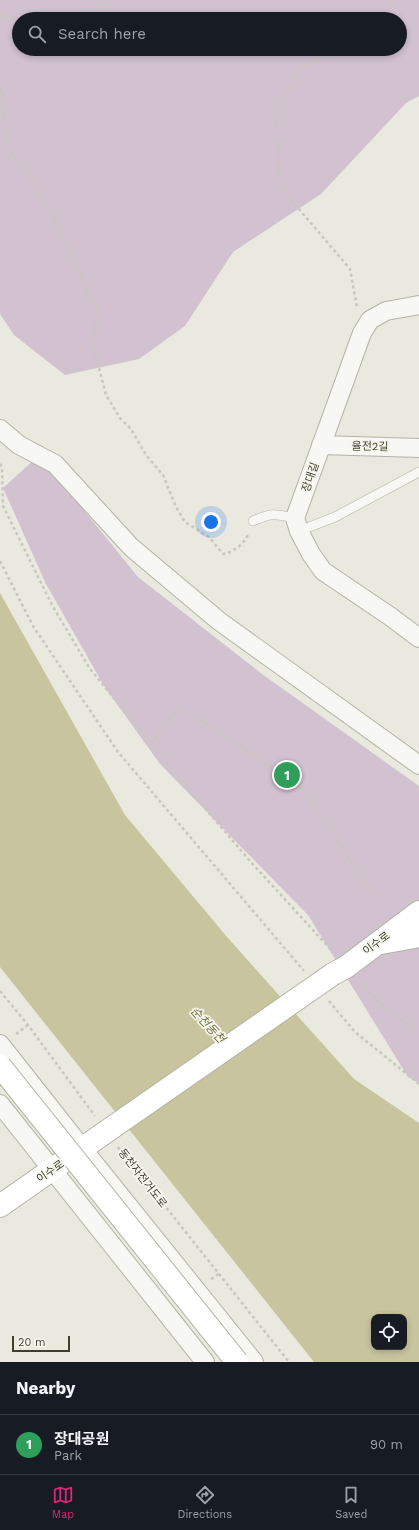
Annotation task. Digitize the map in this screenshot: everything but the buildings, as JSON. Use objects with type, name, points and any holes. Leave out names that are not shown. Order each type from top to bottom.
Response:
[{"type":"main road","name":"이수로","points":[[0,1206],[340,971],[419,912]]},
{"type":"main road","points":[[374,945],[419,936]]},
{"type":"main road","points":[[0,1066],[237,1362]]},
{"type":"main road","points":[[0,1083],[39,1129],[225,1362]]},
{"type":"street","name":"장대길","points":[[297,524],[321,445],[362,333],[370,320],[386,311],[419,305]]},
{"type":"street","points":[[0,429],[19,445],[55,464],[132,547],[219,621],[419,765]]},
{"type":"street","name":"율전2길","points":[[321,445],[419,448]]},
{"type":"street","points":[[297,524],[311,554],[323,571],[419,638]]},
{"type":"street","points":[[0,1044],[254,1362]]},
{"type":"street","points":[[0,1104],[205,1362]]},
{"type":"lane","points":[[253,521],[268,514],[277,514],[297,524],[335,517],[419,472]]},
{"type":"path","points":[[96,12],[102,0]]},
{"type":"path","points":[[386,12],[392,5],[394,0]]},
{"type":"path","points":[[0,15],[12,18]]},
{"type":"path","points":[[325,56],[304,66],[276,110],[281,188],[350,269],[362,333]]},
{"type":"path","points":[[0,88],[3,94],[4,124],[12,156],[30,176],[51,212],[77,267],[89,298],[96,306],[95,353],[106,395],[120,418],[131,429],[146,455],[163,474],[176,507],[185,522],[208,537],[223,554],[232,552],[247,538],[253,521]]},
{"type":"path","points":[[0,464],[2,467],[3,506],[52,605],[90,669],[340,971],[419,1033]]},
{"type":"path","points":[[0,561],[34,626],[118,752],[304,971]]},
{"type":"path","points":[[151,744],[180,706],[296,784],[310,799],[374,893]]},
{"type":"path","name":"동천자전거도로","points":[[0,990],[28,1025],[105,1133],[289,1362]]},
{"type":"path","points":[[324,996],[355,1032],[419,1084]]},
{"type":"shaded area","points":[[0,0],[419,0],[419,96],[406,103],[321,194],[233,252],[185,326],[139,359],[65,375],[14,335],[0,314]]},
{"type":"shaded area","points":[[36,458],[78,503],[138,577],[262,674],[419,786],[419,1083],[408,1077],[308,915],[160,764],[104,686],[46,584],[3,488]]},
{"type":"water","name":"순천동천","points":[[0,593],[125,815],[227,937],[354,1079],[419,1123],[419,1362],[314,1362],[0,967]]},
{"type":"place","name":"장대공원","points":[[287,775]]}]
